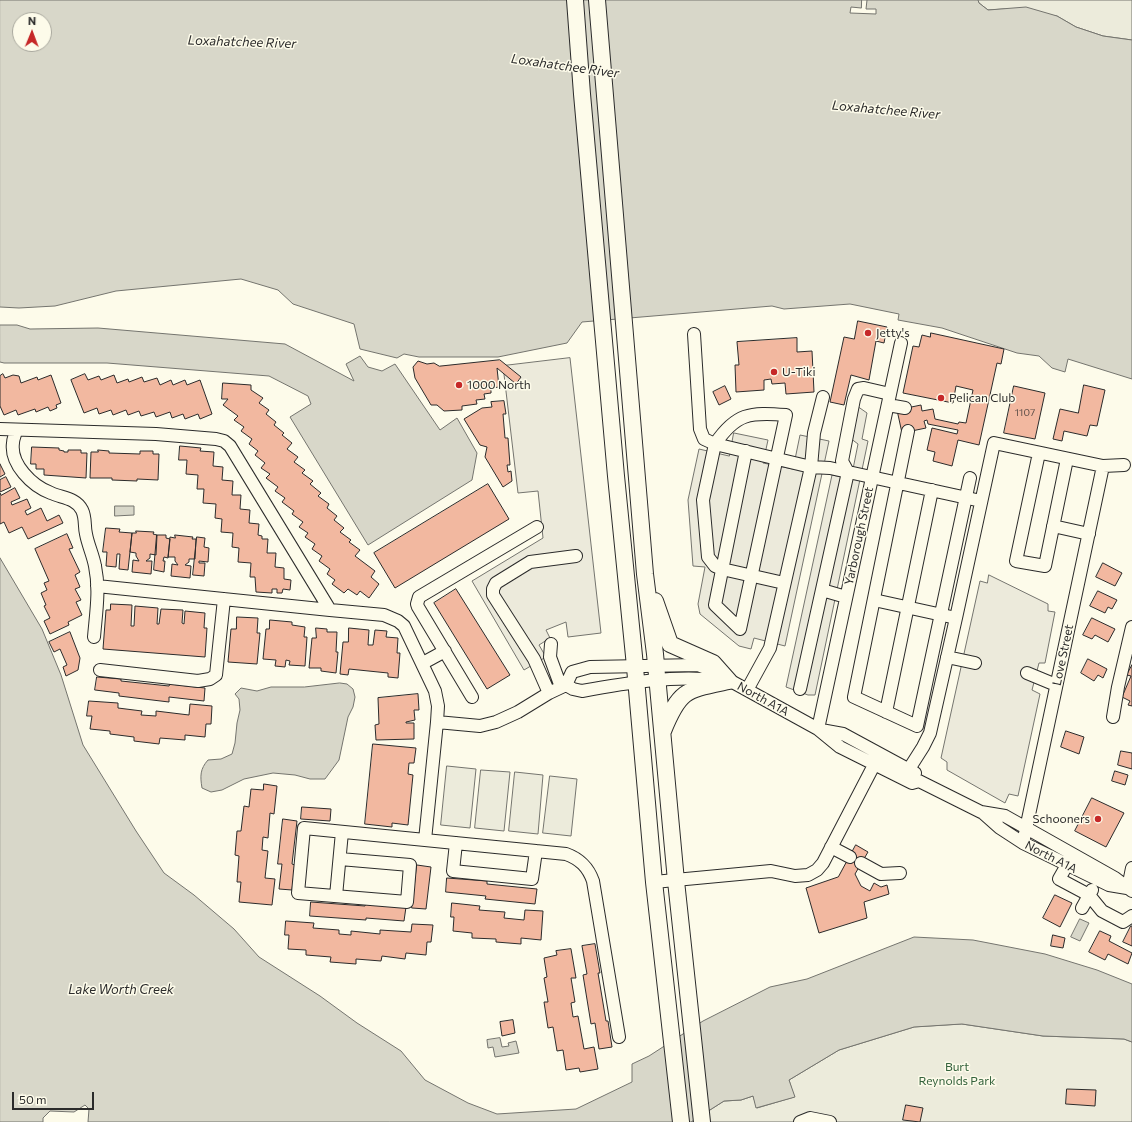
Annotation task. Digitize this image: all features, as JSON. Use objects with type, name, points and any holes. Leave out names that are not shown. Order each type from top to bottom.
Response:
[{"type":"main road","points":[[575,0],[616,476],[636,674],[654,882],[681,1122]]},
{"type":"main road","points":[[597,0],[645,574],[689,1012],[702,1122]]},
{"type":"main road","points":[[645,574],[670,644],[713,663],[729,681],[700,687],[684,694],[672,708],[662,733]]},
{"type":"street","points":[[694,334],[700,428],[704,439],[715,444],[811,467],[830,468],[981,501]]},
{"type":"street","name":"Yarborough Street","points":[[818,729],[889,400],[901,364],[901,343]]},
{"type":"street","points":[[800,689],[848,472],[842,461],[854,398],[858,389],[864,388],[905,408]]},
{"type":"street","points":[[747,690],[770,648],[811,467],[814,433],[822,396]]},
{"type":"street","points":[[746,451],[722,569],[714,605],[740,629],[751,576],[776,458],[786,415],[767,414],[747,416],[735,421],[724,430],[715,444],[703,500],[708,557],[715,566],[722,569],[751,576],[784,583]]},
{"type":"street","points":[[0,429],[16,431],[86,431],[148,434],[216,439],[224,441],[230,446],[330,610]]},
{"type":"street","points":[[16,431],[13,442],[13,450],[23,472],[44,490],[77,503],[85,517],[85,533],[95,567],[97,586],[94,637]]},
{"type":"street","points":[[908,431],[854,697],[917,726],[970,478]]},
{"type":"street","points":[[909,769],[923,747],[930,732],[994,443],[1103,466],[1124,465]]},
{"type":"street","points":[[1039,453],[1016,561],[1045,566],[1067,459]]},
{"type":"street","name":"Love Street","points":[[1023,843],[1103,466]]},
{"type":"street","points":[[886,712],[932,490]]},
{"type":"street","points":[[1053,526],[1089,534]]},
{"type":"street","points":[[472,697],[418,607],[417,604],[419,597],[537,527]]},
{"type":"street","points":[[549,692],[534,659],[493,595],[492,589],[496,583],[530,562],[576,556]]},
{"type":"street","points":[[97,586],[384,615],[398,621],[408,633],[423,663],[435,691],[438,706],[425,840]]},
{"type":"street","points":[[822,590],[846,597]]},
{"type":"street","points":[[100,670],[198,680],[210,679],[216,675],[224,599]]},
{"type":"street","points":[[874,600],[956,618]]},
{"type":"street","points":[[1113,717],[1118,687],[1132,627]]},
{"type":"street","points":[[551,644],[550,657],[563,686],[582,691],[636,674]]},
{"type":"street","points":[[423,663],[445,650]]},
{"type":"street","points":[[947,657],[975,663]]},
{"type":"street","points":[[437,722],[471,726],[488,725],[518,712],[549,692],[563,686],[572,672],[590,667],[636,674]]},
{"type":"street","name":"North A1A","points":[[636,674],[656,673],[729,681],[818,729],[840,747],[874,765],[912,783],[919,781],[981,812],[1000,828],[1023,843],[1109,885],[1130,890]]},
{"type":"street","points":[[1026,673],[1056,685]]},
{"type":"street","name":"North A1A","points":[[818,729],[843,734],[909,769],[917,775],[919,781]]},
{"type":"street","points":[[654,882],[771,871],[795,876],[808,875],[823,863],[874,765]]},
{"type":"street","name":"North A1A","points":[[981,812],[1005,816],[1115,878],[1130,890]]},
{"type":"street","points":[[340,859],[410,866],[407,902],[298,892],[304,828],[566,854],[573,856],[583,864],[591,874],[593,881],[619,1037]]},
{"type":"street","points":[[336,896],[342,832]]},
{"type":"street","points":[[456,843],[453,871],[532,879],[536,851]]},
{"type":"street","points":[[830,847],[850,857]]},
{"type":"street","points":[[862,863],[881,874],[900,873]]},
{"type":"street","points":[[1066,865],[1059,879],[1089,895],[1102,911],[1123,922],[1132,916]]},
{"type":"street","points":[[1130,890],[1132,868]]},
{"type":"street","points":[[1082,908],[1096,879]]},
{"type":"street","points":[[800,1122],[810,1118],[817,1121],[830,1122]]},
{"type":"green space","points":[[978,0],[1132,0],[1132,40],[1103,36],[1076,27],[1057,16],[1004,9],[988,10],[979,3]]},
{"type":"green space","points":[[447,766],[476,769],[470,828],[441,825]]},
{"type":"green space","points":[[481,770],[510,772],[504,831],[475,828]]},
{"type":"green space","points":[[515,772],[543,775],[538,834],[509,831]]},
{"type":"green space","points":[[550,776],[577,779],[571,836],[543,833]]},
{"type":"green space","name":"Burt Reynolds Park","points":[[962,1024],[1043,1036],[1124,1039],[1132,1042],[1132,1122],[691,1122],[724,1101],[741,1100],[753,1096],[757,1108],[794,1097],[789,1080],[839,1050],[914,1027]]},
{"type":"shaded area","points":[[570,358],[601,633],[568,637],[566,622],[546,630],[550,638],[539,645],[546,657],[524,670],[472,581],[543,538],[538,491],[518,493],[503,366]]},
{"type":"shaded area","points":[[857,406],[867,413],[862,439],[868,441],[815,695],[808,695],[786,687],[832,475],[851,479],[858,444],[850,438]]},
{"type":"shaded area","points":[[734,433],[768,440],[763,463],[793,469],[800,435],[829,441],[785,646],[754,638],[751,649],[739,646],[700,614],[698,604],[705,567],[693,566],[688,500],[699,449],[729,456]]},
{"type":"shaded area","points":[[989,575],[1048,604],[1048,611],[1055,612],[1045,663],[1039,663],[1032,690],[1040,694],[1018,796],[1009,794],[1005,803],[947,770],[947,762],[941,758],[980,581],[987,583]]},
{"type":"water","name":"Loxahatchee River","points":[[0,0],[978,0],[979,3],[988,10],[1026,7],[1057,16],[1076,27],[1103,36],[1132,40],[1132,379],[1068,359],[1065,372],[1052,368],[1039,356],[1017,353],[942,328],[898,320],[899,314],[850,304],[784,309],[772,306],[582,322],[567,343],[498,357],[419,357],[404,354],[397,358],[360,349],[354,324],[293,304],[278,290],[241,279],[116,291],[55,306],[19,308],[0,307]]},
{"type":"water","points":[[0,325],[17,325],[30,329],[98,328],[285,344],[354,381],[346,364],[360,356],[368,367],[382,371],[395,364],[440,430],[457,418],[477,453],[472,480],[368,545],[290,417],[311,404],[308,396],[269,376],[107,363],[4,363],[0,362]]},
{"type":"water","points":[[115,506],[134,506],[134,515],[115,516]]},
{"type":"water","name":"Lake Worth Creek","points":[[0,558],[42,629],[61,675],[83,745],[136,831],[164,873],[194,895],[234,929],[259,957],[401,1051],[425,1080],[468,1103],[497,1114],[576,1109],[632,1082],[632,1064],[649,1056],[703,1021],[770,987],[807,979],[914,937],[973,940],[1045,954],[1097,970],[1132,984],[1132,1042],[1124,1039],[1043,1036],[962,1024],[914,1027],[839,1050],[789,1080],[795,1097],[756,1108],[753,1096],[741,1100],[724,1101],[691,1122],[88,1122],[89,1109],[85,1105],[74,1112],[50,1111],[43,1118],[43,1122],[0,1122]]},
{"type":"water","points":[[340,683],[347,684],[353,689],[355,697],[353,707],[348,717],[339,760],[325,779],[310,779],[295,775],[273,773],[244,779],[222,790],[211,792],[202,788],[201,773],[203,766],[208,760],[221,759],[232,754],[240,710],[239,699],[235,694],[241,688],[257,691],[271,687],[304,687]]},
{"type":"water","points":[[1080,919],[1089,923],[1080,941],[1071,937]]},
{"type":"water","points":[[500,1038],[502,1047],[509,1046],[508,1043],[516,1041],[519,1053],[495,1057],[493,1047],[488,1048],[487,1040]]},
{"type":"pier","points":[[862,0],[867,0],[866,9],[876,9],[876,14],[850,13],[851,7],[861,8]]},
{"type":"building","points":[[858,321],[887,327],[884,343],[876,341],[869,380],[851,375],[844,405],[830,402],[844,337],[854,339]]},
{"type":"building","name":"Pelican Club","points":[[931,333],[1004,349],[1001,364],[997,363],[979,445],[958,440],[952,466],[933,461],[935,452],[927,450],[932,428],[957,434],[958,430],[928,424],[927,420],[924,421],[926,428],[902,433],[897,410],[921,405],[922,411],[933,409],[935,419],[958,424],[959,422],[966,423],[973,390],[956,386],[953,403],[903,393],[913,346],[919,347],[922,335],[930,337]]},
{"type":"building","name":"U-Tiki","points":[[797,338],[797,352],[812,351],[814,392],[786,394],[785,383],[772,384],[771,379],[764,380],[764,390],[736,392],[735,365],[739,365],[737,342]]},
{"type":"building","name":"1000 North","points":[[500,360],[521,377],[516,384],[497,368],[499,387],[491,388],[491,393],[484,394],[485,399],[476,400],[477,404],[462,406],[462,410],[444,411],[437,405],[431,405],[415,378],[413,367],[418,361],[427,364],[434,363],[439,366]]},
{"type":"building","points":[[3,374],[5,378],[13,375],[19,376],[21,383],[37,377],[38,380],[51,375],[61,403],[56,405],[57,408],[50,411],[48,407],[36,412],[35,409],[18,415],[16,410],[4,415],[0,406],[0,376]]},
{"type":"building","points":[[85,374],[88,380],[99,376],[101,380],[114,375],[117,383],[128,379],[129,382],[142,377],[144,382],[157,378],[160,385],[171,380],[173,385],[185,380],[187,385],[200,380],[212,414],[200,419],[198,414],[185,419],[183,414],[172,418],[170,412],[156,417],[154,412],[141,416],[139,411],[128,415],[126,410],[113,415],[111,410],[99,414],[97,408],[84,413],[71,380]]},
{"type":"building","points":[[223,383],[251,385],[251,390],[263,398],[259,403],[269,410],[266,414],[276,422],[274,425],[284,433],[282,435],[292,443],[287,449],[298,457],[294,462],[305,470],[302,473],[313,481],[310,484],[321,493],[318,496],[329,504],[327,508],[337,516],[334,520],[344,528],[340,532],[351,540],[349,542],[360,550],[355,556],[375,571],[371,577],[379,584],[369,598],[360,591],[357,595],[348,589],[344,593],[332,584],[335,580],[327,574],[330,569],[319,561],[322,556],[312,549],[315,544],[305,537],[308,533],[299,527],[303,522],[292,514],[294,511],[282,502],[285,498],[275,491],[278,487],[266,478],[270,474],[261,468],[265,463],[255,455],[258,451],[249,444],[252,439],[241,431],[244,427],[234,420],[238,416],[223,405],[228,399],[222,399]]},
{"type":"building","points":[[1084,385],[1105,390],[1097,426],[1090,425],[1087,436],[1064,431],[1062,441],[1053,439],[1060,409],[1078,413]]},
{"type":"building","points":[[725,386],[731,399],[719,405],[713,392]]},
{"type":"building","points":[[1014,386],[1045,393],[1035,439],[1004,433]]},
{"type":"building","points":[[504,401],[506,414],[503,414],[505,438],[508,438],[510,465],[507,465],[508,472],[511,471],[512,481],[503,487],[485,457],[487,447],[480,445],[464,419],[482,408],[492,407],[491,402]]},
{"type":"building","points":[[180,446],[201,448],[200,451],[214,452],[213,466],[223,467],[222,480],[233,481],[232,495],[241,495],[240,509],[250,510],[249,523],[259,524],[258,535],[262,536],[262,539],[268,539],[267,553],[276,553],[275,567],[284,568],[284,579],[291,580],[290,590],[283,589],[282,593],[277,593],[277,589],[272,589],[272,593],[256,592],[255,577],[250,577],[251,563],[238,562],[239,548],[232,547],[233,533],[221,532],[222,519],[215,518],[216,504],[203,503],[204,489],[197,489],[198,475],[186,474],[187,460],[179,460]]},
{"type":"building","points":[[32,447],[59,448],[59,450],[64,452],[68,452],[68,450],[81,450],[81,453],[87,453],[86,478],[44,475],[44,469],[36,469],[36,464],[31,464]]},
{"type":"building","points":[[98,450],[109,451],[109,453],[140,454],[140,451],[153,451],[153,454],[159,454],[158,480],[137,479],[137,481],[112,480],[112,478],[90,478],[91,452],[98,452]]},
{"type":"building","points":[[0,464],[5,474],[0,477]]},
{"type":"building","points":[[6,477],[11,487],[0,492],[0,480]]},
{"type":"building","points":[[488,484],[509,519],[395,588],[374,553]]},
{"type":"building","points":[[15,488],[20,498],[11,502],[12,505],[27,499],[31,508],[25,511],[27,515],[41,508],[47,521],[59,515],[63,523],[28,539],[22,527],[9,533],[4,522],[0,524],[0,493],[1,495]]},
{"type":"building","points":[[106,528],[120,529],[119,532],[132,533],[128,570],[119,569],[120,554],[117,554],[116,567],[106,566],[107,552],[103,552]]},
{"type":"building","points":[[136,531],[154,532],[153,534],[157,535],[156,555],[150,554],[150,558],[146,561],[152,561],[151,574],[132,572],[133,560],[139,561],[136,553],[130,552],[132,533],[136,533]]},
{"type":"building","points":[[67,534],[73,548],[69,549],[80,572],[75,575],[80,587],[75,589],[81,600],[76,602],[82,615],[68,622],[69,625],[50,634],[44,621],[50,618],[44,606],[46,605],[41,593],[47,590],[44,583],[49,581],[35,549]]},
{"type":"building","points":[[157,535],[166,535],[166,538],[170,539],[168,558],[164,557],[163,561],[165,561],[164,572],[154,570]]},
{"type":"building","points":[[175,535],[193,537],[192,539],[196,539],[195,559],[189,559],[189,562],[185,565],[191,566],[190,578],[171,576],[172,564],[178,565],[175,561],[175,557],[168,557],[170,537],[175,538]]},
{"type":"building","points":[[197,537],[205,538],[204,547],[209,548],[208,562],[199,561],[199,563],[205,563],[204,576],[193,575]]},
{"type":"building","points":[[1103,563],[1122,573],[1115,586],[1096,577]]},
{"type":"building","points":[[456,589],[510,675],[487,689],[434,603]]},
{"type":"building","points":[[1098,591],[1117,600],[1112,609],[1108,607],[1105,613],[1090,606]]},
{"type":"building","points":[[111,604],[132,605],[131,626],[134,626],[135,606],[158,608],[157,624],[159,624],[161,609],[183,610],[182,623],[184,624],[185,611],[205,613],[204,628],[207,628],[205,657],[103,649],[106,610],[110,610]]},
{"type":"building","points":[[237,617],[258,618],[257,633],[260,633],[257,664],[228,662],[231,629],[236,629]]},
{"type":"building","points":[[1092,618],[1115,629],[1108,642],[1095,635],[1092,639],[1083,635]]},
{"type":"building","points":[[270,620],[292,622],[292,625],[305,627],[304,637],[307,637],[305,666],[289,665],[290,661],[286,660],[285,667],[275,666],[276,660],[263,659],[266,629],[269,629]]},
{"type":"building","points":[[316,628],[327,629],[327,632],[337,632],[336,652],[338,652],[336,673],[321,671],[321,668],[309,668],[312,638],[316,638]]},
{"type":"building","points":[[349,628],[369,630],[368,645],[373,645],[375,630],[387,631],[386,637],[398,638],[397,653],[400,653],[398,678],[388,677],[388,673],[349,669],[348,675],[340,674],[343,642],[348,642]]},
{"type":"building","points":[[70,632],[80,658],[78,670],[66,676],[63,667],[67,665],[60,649],[54,652],[49,642]]},
{"type":"building","points":[[1088,659],[1107,669],[1103,678],[1098,675],[1094,681],[1081,673]]},
{"type":"building","points":[[1132,665],[1132,706],[1128,705],[1130,701],[1122,697],[1131,676],[1127,675]]},
{"type":"building","points":[[97,677],[169,686],[170,684],[205,688],[204,701],[169,697],[169,702],[119,696],[119,693],[95,690]]},
{"type":"building","points":[[418,694],[419,710],[414,710],[415,720],[406,722],[414,723],[414,739],[376,740],[375,725],[379,724],[378,698]]},
{"type":"building","points":[[89,701],[118,703],[118,708],[142,711],[141,715],[156,716],[156,711],[189,715],[190,704],[212,706],[211,724],[206,724],[205,737],[185,735],[185,740],[160,738],[159,744],[134,741],[134,737],[110,734],[110,731],[90,729],[92,716],[87,716]]},
{"type":"building","points":[[1066,731],[1084,737],[1079,754],[1061,747]]},
{"type":"building","points":[[373,744],[416,748],[414,763],[409,763],[408,774],[413,775],[408,825],[392,823],[392,827],[365,824]]},
{"type":"building","points":[[1121,751],[1132,753],[1132,769],[1118,765]]},
{"type":"building","points":[[1115,771],[1128,775],[1125,785],[1112,781]]},
{"type":"building","points":[[264,784],[277,786],[274,814],[270,813],[268,838],[263,837],[262,850],[268,851],[265,878],[275,879],[272,905],[239,902],[241,882],[237,882],[239,856],[235,855],[237,831],[241,831],[244,806],[249,807],[251,789],[263,790]]},
{"type":"building","points":[[1092,798],[1124,813],[1106,847],[1075,831]]},
{"type":"building","points":[[302,807],[331,809],[330,821],[301,819]]},
{"type":"building","points":[[283,819],[297,821],[292,864],[295,865],[292,890],[279,889],[282,864],[278,864]]},
{"type":"building","points":[[856,845],[868,852],[855,874],[861,886],[870,891],[874,883],[881,887],[887,885],[889,894],[864,902],[867,918],[819,933],[806,888],[838,877]]},
{"type":"building","points":[[417,865],[431,867],[426,909],[412,908]]},
{"type":"building","points":[[447,878],[487,881],[487,884],[537,889],[535,904],[485,899],[486,896],[446,892]]},
{"type":"building","points":[[1055,895],[1072,903],[1060,927],[1043,918]]},
{"type":"building","points":[[311,902],[365,906],[366,903],[406,907],[404,921],[366,918],[366,920],[310,916]]},
{"type":"building","points":[[452,903],[480,906],[479,910],[505,912],[504,918],[524,920],[525,910],[543,911],[541,940],[521,938],[521,944],[496,942],[496,939],[472,938],[472,933],[453,931],[454,917],[451,917]]},
{"type":"building","points":[[286,921],[314,923],[313,928],[339,930],[339,934],[351,935],[351,931],[380,934],[380,930],[411,932],[412,924],[433,925],[431,942],[427,942],[426,955],[406,953],[405,959],[382,956],[381,961],[356,959],[356,964],[330,962],[331,957],[306,955],[306,950],[288,949],[289,935],[285,935]]},
{"type":"building","points":[[1132,926],[1132,946],[1123,942]]},
{"type":"building","points":[[1100,931],[1111,936],[1109,941],[1132,953],[1128,964],[1108,954],[1105,960],[1089,952]]},
{"type":"building","points":[[1053,935],[1065,938],[1063,948],[1051,946]]},
{"type":"building","points":[[595,944],[600,973],[598,973],[612,1047],[599,1049],[595,1023],[591,1024],[583,975],[587,974],[582,946]]},
{"type":"building","points":[[571,949],[576,978],[571,978],[575,1002],[571,1003],[573,1017],[578,1016],[584,1049],[594,1047],[598,1069],[580,1072],[579,1068],[566,1070],[563,1050],[557,1051],[553,1027],[548,1028],[544,1002],[548,1002],[544,978],[547,977],[544,958],[557,955],[556,951]]},
{"type":"building","points":[[513,1020],[515,1033],[502,1036],[500,1022]]},
{"type":"building","points":[[1067,1089],[1096,1090],[1095,1106],[1066,1104]]},
{"type":"building","points":[[906,1105],[923,1108],[920,1122],[903,1120]]},
{"type":"place","name":"Jetty's","points":[[868,333]]},
{"type":"place","name":"U-Tiki","points":[[774,372]]},
{"type":"place","name":"1000 North","points":[[459,385]]},
{"type":"place","name":"Pelican Club","points":[[941,398]]},
{"type":"place","name":"Schooners","points":[[1098,819]]}]
